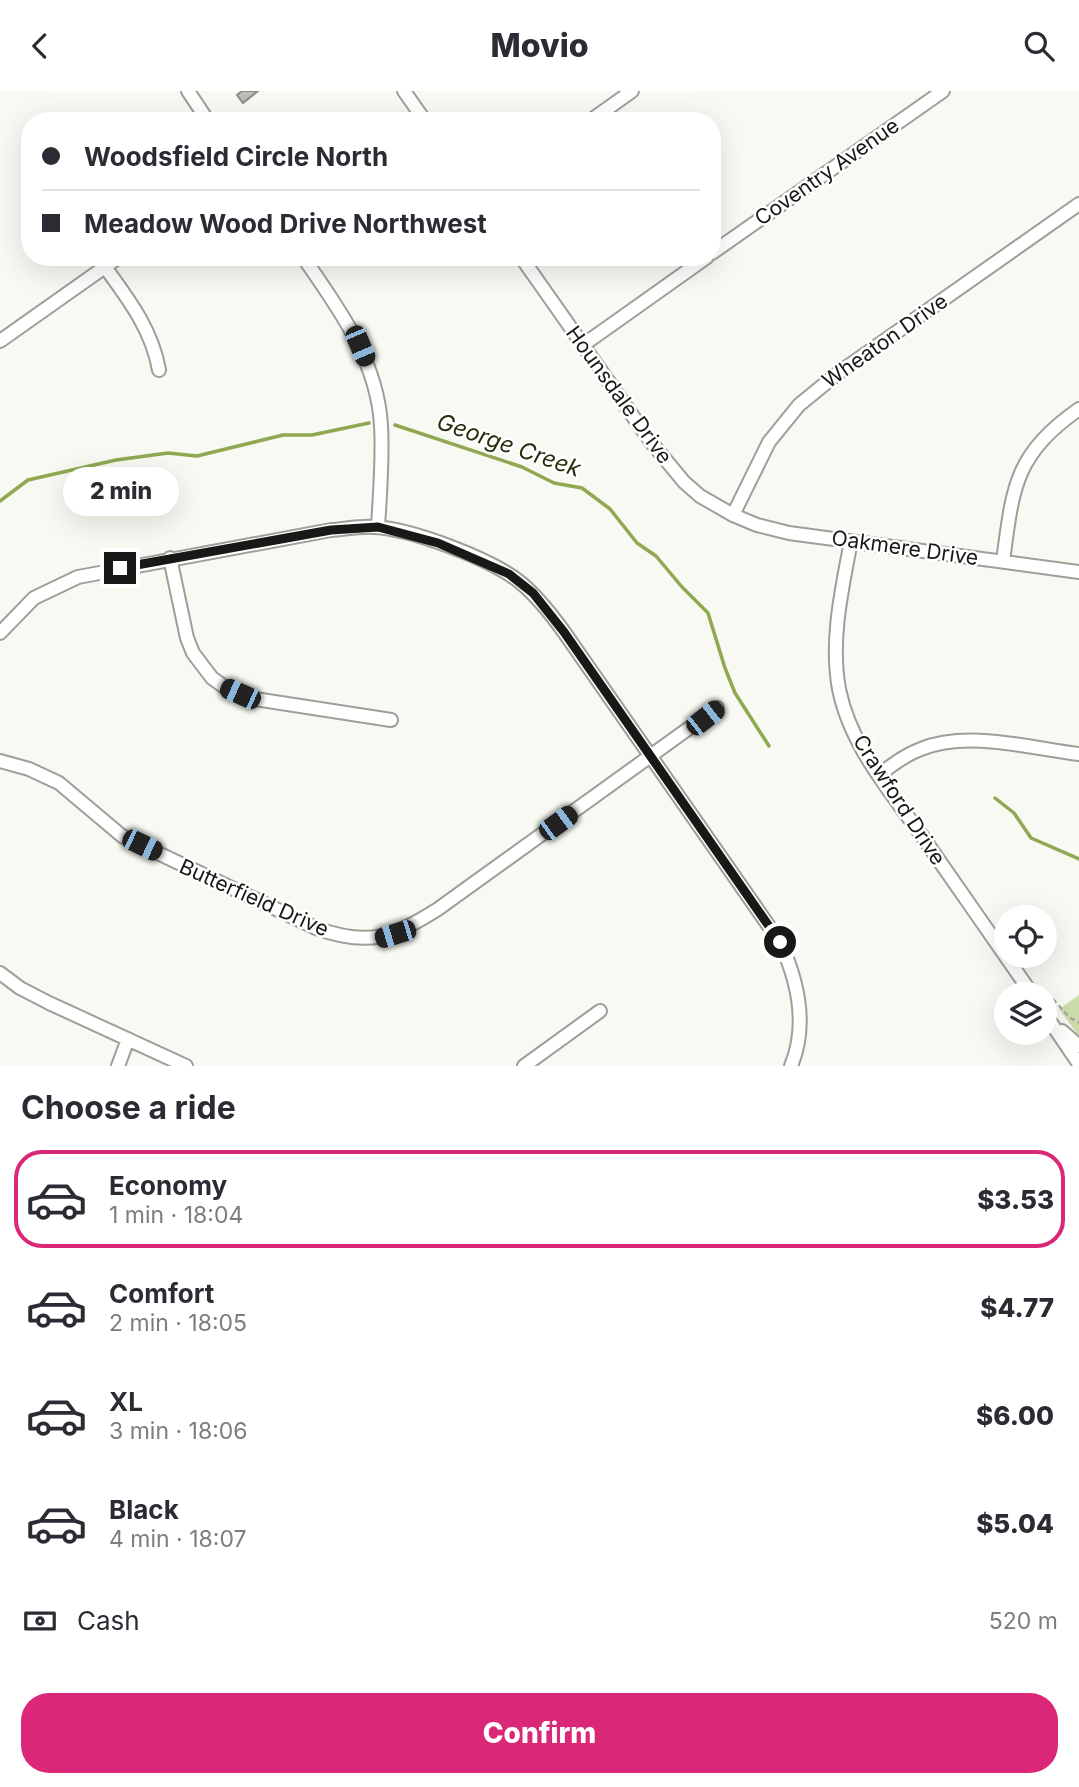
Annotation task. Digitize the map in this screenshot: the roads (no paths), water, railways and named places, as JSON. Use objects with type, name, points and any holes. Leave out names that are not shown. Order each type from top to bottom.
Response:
[{"type":"street","points":[[188,91],[202,112]]},
{"type":"street","points":[[404,91],[419,112]]},
{"type":"street","points":[[603,112],[632,91]]},
{"type":"street","name":"Coventry Avenue","points":[[721,247],[943,91]]},
{"type":"street","name":"Wheaton Drive","points":[[733,515],[769,442],[799,405],[837,374],[1079,204]]},
{"type":"street","points":[[309,266],[353,332],[372,377],[381,425],[378,527]]},
{"type":"street","name":"Hounsdale Drive","points":[[527,266],[651,442],[676,473],[700,496],[733,515]]},
{"type":"street","points":[[583,345],[694,266]]},
{"type":"street","points":[[0,341],[106,267],[147,329],[159,370]]},
{"type":"street","points":[[1003,561],[1013,495],[1024,464],[1044,437],[1079,409]]},
{"type":"street","name":"Oakmere Drive","points":[[733,515],[773,530],[1079,572]]},
{"type":"street","points":[[0,633],[34,598],[63,583],[94,572],[331,530],[378,527],[438,543],[495,567],[522,583],[548,610],[780,942],[792,972],[799,1004],[800,1038],[791,1066]]},
{"type":"street","name":"Crawford Drive","points":[[851,541],[837,629],[837,673],[843,705],[879,775],[1024,982]]},
{"type":"street","points":[[170,558],[192,653],[212,678],[226,688],[255,699],[391,720]]},
{"type":"street","name":"Butterfield Drive","points":[[0,761],[29,769],[59,783],[122,835],[181,865],[316,928],[363,940],[395,934],[438,909],[718,708]]},
{"type":"street","points":[[879,775],[921,749],[953,741],[986,742],[1079,754]]},
{"type":"street","points":[[0,973],[20,988],[49,1003],[186,1066]]},
{"type":"street","points":[[524,1066],[600,1011]]},
{"type":"street","points":[[1057,1028],[1068,1034],[1079,1047]]},
{"type":"street","points":[[1057,1032],[1079,1064]]},
{"type":"street","points":[[118,1066],[128,1039]]},
{"type":"waterway","points":[[0,501],[28,480],[116,460],[168,453],[197,456],[283,435],[312,435],[369,423]]},
{"type":"waterway","name":"George Creek","points":[[395,425],[522,467],[554,483],[582,488],[610,509],[637,543],[656,556],[708,613],[735,693],[769,746]]},
{"type":"waterway","name":"George Creek","points":[[995,798],[1014,813],[1031,838],[1079,859]]}]
